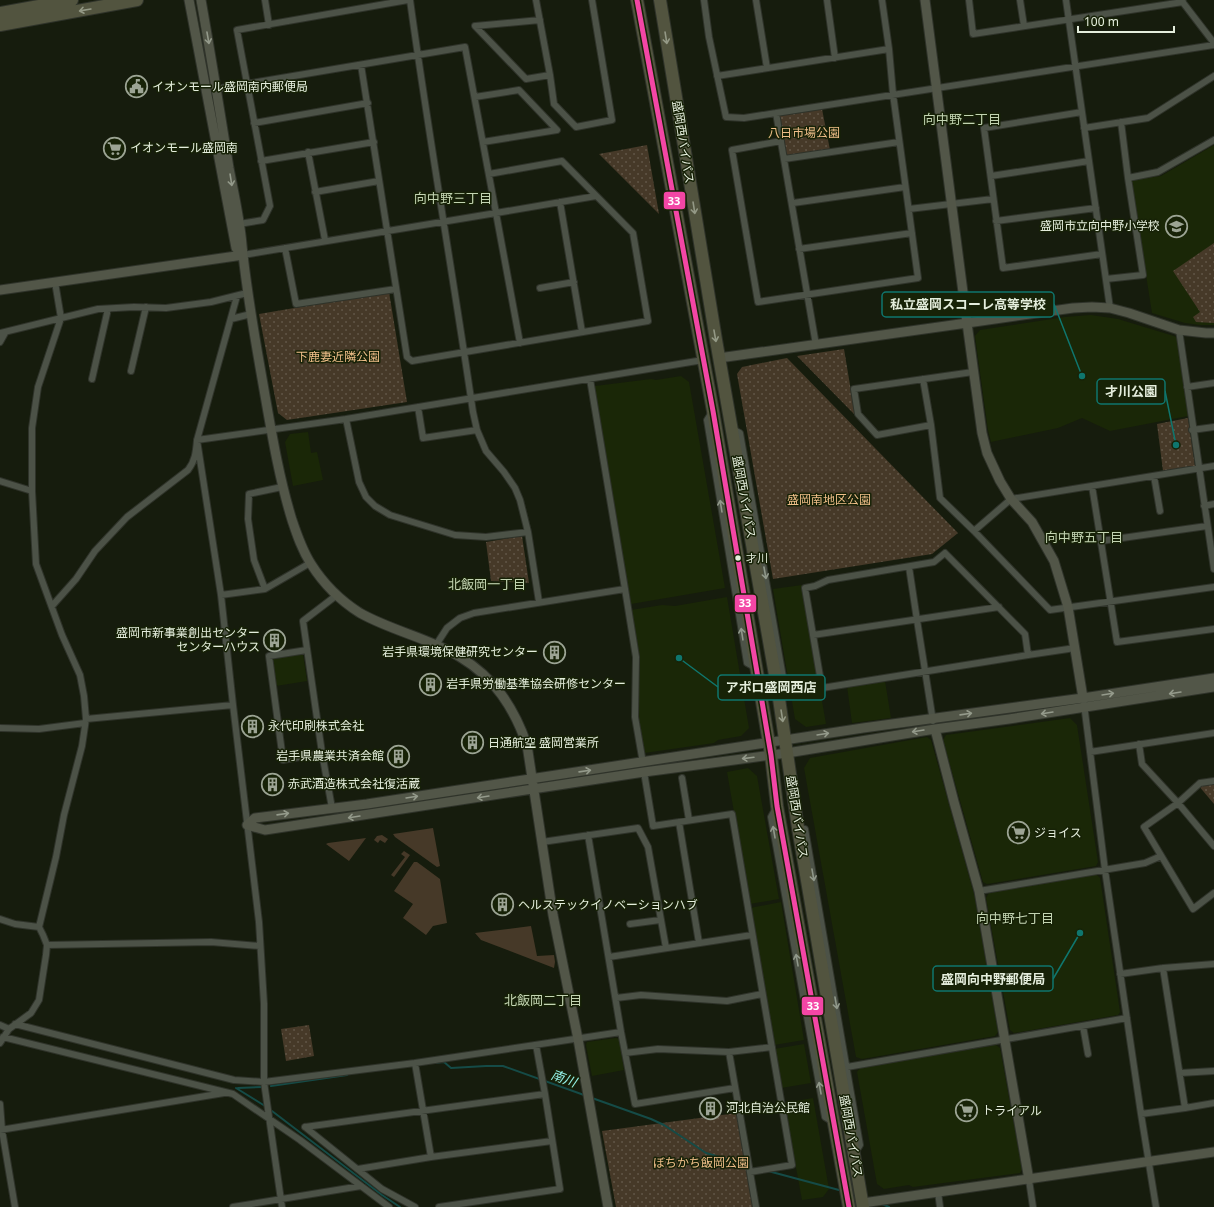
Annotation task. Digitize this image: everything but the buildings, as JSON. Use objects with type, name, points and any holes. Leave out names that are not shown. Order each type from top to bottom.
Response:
[{"type":"highway","points":[[0,12],[72,0]]},
{"type":"highway","points":[[0,25],[137,0]]},
{"type":"highway","name":"盛岡西バイパス","points":[[637,0],[713,411],[771,755],[777,806],[833,1122],[846,1207]]},
{"type":"highway","name":"盛岡西バイパス","points":[[660,0],[719,358],[778,692],[798,828],[854,1154],[865,1204]]},
{"type":"street","points":[[189,0],[236,248],[242,255]]},
{"type":"street","points":[[201,0],[239,224],[247,293],[271,429],[282,487],[299,541],[310,563],[337,595],[360,612],[386,625],[436,645],[460,657],[480,671],[502,695],[521,727],[527,745],[554,915],[608,1207]]},
{"type":"street","points":[[265,0],[269,25]]},
{"type":"street","points":[[239,224],[263,220],[270,206],[246,85],[237,30],[409,0],[477,430],[486,452],[504,472],[515,488],[524,510],[538,602]]},
{"type":"street","points":[[536,0],[554,104],[576,126],[612,120],[592,0]]},
{"type":"street","points":[[704,0],[726,118],[744,118],[1214,44],[1182,1],[973,34],[969,0]]},
{"type":"street","points":[[756,0],[767,68]]},
{"type":"street","points":[[827,0],[835,58]]},
{"type":"street","points":[[781,141],[732,150],[758,302],[918,278],[899,142],[882,0]]},
{"type":"street","points":[[925,0],[937,87],[950,204],[982,433],[988,453],[1000,481],[1011,499],[1032,522],[1054,561],[1068,607],[1083,698],[1104,870],[1156,1207]]},
{"type":"street","points":[[1020,0],[1024,26]]},
{"type":"street","points":[[1066,0],[1110,308]]},
{"type":"street","points":[[540,20],[475,26],[526,79],[550,75]]},
{"type":"street","points":[[216,89],[465,46],[520,343]]},
{"type":"street","points":[[717,76],[889,49]]},
{"type":"street","points":[[361,65],[407,357],[412,361],[648,321],[633,233],[562,161],[489,174]]},
{"type":"street","points":[[1084,128],[1148,118],[1214,76]]},
{"type":"street","points":[[475,97],[519,90],[557,130],[483,142]]},
{"type":"street","points":[[254,123],[368,103]]},
{"type":"street","points":[[219,108],[217,125],[223,157],[223,160],[220,162]]},
{"type":"street","points":[[1082,112],[984,128],[996,221],[1003,268],[1102,254]]},
{"type":"street","points":[[776,113],[793,203],[806,295],[816,345]]},
{"type":"street","points":[[1106,280],[1143,275],[1121,122]]},
{"type":"street","points":[[1128,178],[1158,172],[1214,140]]},
{"type":"street","points":[[261,160],[374,142]]},
{"type":"street","points":[[784,159],[899,142]]},
{"type":"street","points":[[308,152],[325,240]]},
{"type":"street","points":[[991,176],[1089,161]]},
{"type":"street","points":[[315,192],[380,181]]},
{"type":"street","points":[[793,203],[905,187]]},
{"type":"street","points":[[0,290],[242,255],[325,240],[387,232],[496,214],[596,196]]},
{"type":"street","points":[[909,209],[993,199]]},
{"type":"street","points":[[560,202],[582,332]]},
{"type":"street","points":[[996,221],[1096,208]]},
{"type":"street","points":[[799,249],[912,233]]},
{"type":"street","points":[[286,248],[296,304],[396,289]]},
{"type":"street","points":[[0,1043],[9,1029],[31,1013],[39,1000],[47,944],[38,927],[82,746],[85,721],[84,696],[80,675],[62,635],[36,564],[32,492],[32,428],[38,387],[61,318],[55,282]]},
{"type":"street","points":[[540,288],[574,282]]},
{"type":"street","points":[[0,342],[3,333],[98,309],[134,306],[166,308],[211,302],[247,293]]},
{"type":"street","points":[[52,606],[76,579],[95,551],[127,517],[188,470],[193,464],[197,440],[237,296]]},
{"type":"street","points":[[131,371],[146,307]]},
{"type":"street","points":[[719,358],[1073,308],[1092,307],[1110,308],[1151,319],[1179,330],[1214,333]]},
{"type":"street","points":[[92,379],[108,308]]},
{"type":"street","points":[[231,319],[251,314]]},
{"type":"street","points":[[1179,330],[1198,469],[1207,526],[1212,544],[1214,569]]},
{"type":"street","points":[[197,440],[346,419],[703,360]]},
{"type":"street","points":[[931,425],[877,435],[858,414],[854,389],[973,372]]},
{"type":"street","points":[[590,379],[636,657],[635,717],[653,826],[732,814],[792,1165],[750,1172]]},
{"type":"street","points":[[923,379],[931,425],[940,498],[1050,610],[1214,587]]},
{"type":"street","points":[[1187,387],[1214,383]]},
{"type":"street","points":[[418,407],[423,438],[477,430]]},
{"type":"street","points":[[346,419],[359,482],[366,497],[380,509],[390,515],[455,535],[486,537],[528,532]]},
{"type":"street","points":[[1192,430],[1214,427]]},
{"type":"street","points":[[197,440],[222,595],[233,705],[259,922],[264,1004],[264,1082],[282,1207]]},
{"type":"street","points":[[974,531],[1011,499],[1214,466]]},
{"type":"street","points":[[1154,476],[1160,512]]},
{"type":"street","points":[[0,482],[32,492]]},
{"type":"street","points":[[1092,486],[1117,642],[1214,629]]},
{"type":"street","points":[[265,589],[254,560],[248,519],[249,494],[282,487]]},
{"type":"street","points":[[1204,506],[1214,504]]},
{"type":"street","points":[[1101,541],[1207,526]]},
{"type":"street","points":[[1028,655],[1025,634],[945,553],[934,562],[828,580],[815,586],[805,588],[822,688],[1075,648]]},
{"type":"street","points":[[222,595],[265,589],[310,563]]},
{"type":"street","points":[[909,567],[935,729],[979,891],[1033,1207]]},
{"type":"street","points":[[436,645],[447,628],[460,618],[474,613],[625,589]]},
{"type":"street","points":[[332,808],[322,754],[303,621],[337,595]]},
{"type":"street","points":[[813,635],[999,607]]},
{"type":"street","points":[[307,650],[269,656],[283,760],[322,754]]},
{"type":"street","points":[[247,825],[265,830],[534,789],[769,743],[1214,678]]},
{"type":"street","points":[[247,825],[255,818],[367,804],[532,779],[787,753],[1214,687]]},
{"type":"street","points":[[0,728],[40,729],[85,721],[233,705]]},
{"type":"street","points":[[1090,752],[1214,733]]},
{"type":"street","points":[[1139,744],[1142,764],[1178,803],[1214,846]]},
{"type":"street","points":[[682,778],[689,820]]},
{"type":"street","points":[[1214,781],[1200,783],[1178,803],[1144,827],[1193,909],[1214,893]]},
{"type":"street","points":[[679,822],[700,943]]},
{"type":"street","points":[[542,842],[638,828],[648,847],[666,948]]},
{"type":"street","points":[[798,828],[805,830],[847,1066],[860,1145],[854,1154]]},
{"type":"street","points":[[588,835],[621,1032],[635,1104],[735,1088]]},
{"type":"street","points":[[979,891],[1145,863],[1161,856]]},
{"type":"street","points":[[0,919],[15,924],[38,927]]},
{"type":"street","points":[[630,924],[660,920]]},
{"type":"street","points":[[609,957],[752,935]]},
{"type":"street","points":[[47,944],[211,942],[260,946]]},
{"type":"street","points":[[1120,974],[1163,968],[1214,964]]},
{"type":"street","points":[[1163,968],[1185,1108]]},
{"type":"street","points":[[616,998],[641,995],[727,1001],[762,994]]},
{"type":"street","points":[[847,1066],[1127,1018]]},
{"type":"street","points":[[15,1024],[234,1080],[264,1082],[415,1063],[621,1032]]},
{"type":"street","points":[[0,1025],[9,1029]]},
{"type":"street","points":[[1083,1026],[1088,1054]]},
{"type":"street","points":[[3,1037],[233,1094],[270,1119],[389,1207]]},
{"type":"street","points":[[439,1207],[478,1204],[560,1189],[536,1045]]},
{"type":"street","points":[[625,1053],[658,1049],[729,1052],[772,1047]]},
{"type":"street","points":[[729,1052],[756,1207]]},
{"type":"street","points":[[415,1063],[431,1157]]},
{"type":"street","points":[[1180,1073],[1214,1071]]},
{"type":"street","points":[[1,1130],[228,1092]]},
{"type":"street","points":[[415,1207],[382,1189],[305,1127],[545,1094]]},
{"type":"street","points":[[1141,1114],[1214,1103]]},
{"type":"street","points":[[0,1104],[1,1130],[15,1207]]},
{"type":"street","points":[[358,1169],[431,1157],[552,1141]]},
{"type":"street","points":[[865,1204],[1214,1152]]},
{"type":"street","points":[[233,1207],[361,1186]]},
{"type":"street","points":[[938,1192],[940,1207]]},
{"type":"shaded area","name":"盛岡市立向中野小学校","points":[[1214,145],[1214,325],[1200,325],[1185,323],[1152,313],[1131,180],[1161,176]]},
{"type":"shaded area","points":[[1091,315],[1118,319],[1177,337],[1188,416],[1110,431],[1082,418],[1058,428],[991,442],[975,336],[980,330],[1065,317]]},
{"type":"shaded area","points":[[681,376],[689,382],[725,588],[631,604],[593,388],[595,386]]},
{"type":"shaded area","points":[[308,432],[311,453],[317,452],[323,480],[293,486],[285,442],[290,434]]},
{"type":"shaded area","points":[[802,585],[826,724],[806,727],[795,719],[773,589]]},
{"type":"shaded area","points":[[727,597],[749,728],[741,736],[718,740],[714,743],[644,753],[638,718],[640,657],[631,610],[662,605],[675,606]]},
{"type":"shaded area","points":[[303,654],[307,681],[276,686],[273,659]]},
{"type":"shaded area","points":[[885,681],[891,718],[852,723],[847,686]]},
{"type":"shaded area","points":[[1070,718],[1077,725],[1098,862],[1096,866],[987,884],[983,882],[943,740],[946,735]]},
{"type":"shaded area","points":[[927,737],[931,740],[974,894],[998,1032],[995,1036],[862,1059],[856,1057],[804,768],[810,758]]},
{"type":"shaded area","points":[[748,768],[757,776],[779,899],[750,904],[727,772]]},
{"type":"shaded area","points":[[1096,874],[1100,878],[1120,1012],[1118,1015],[1014,1033],[1010,1030],[986,898],[989,893]]},
{"type":"shaded area","points":[[781,902],[804,1040],[774,1045],[750,908]]},
{"type":"shaded area","points":[[616,1038],[619,1039],[624,1070],[592,1076],[586,1045],[587,1042]]},
{"type":"shaded area","points":[[804,1044],[811,1083],[781,1088],[774,1049]]},
{"type":"shaded area","points":[[996,1045],[1000,1048],[1022,1169],[1020,1173],[913,1187],[909,1185],[884,1189],[877,1184],[857,1072],[860,1068]]},
{"type":"shaded area","points":[[813,1098],[829,1189],[823,1197],[802,1200],[784,1103]]},
{"type":"green space","name":"八日市場公園","points":[[822,109],[830,150],[788,157],[786,156],[779,118],[781,115]]},
{"type":"green space","points":[[647,145],[659,214],[599,154]]},
{"type":"green space","points":[[1214,243],[1214,323],[1196,322],[1193,317],[1200,312],[1173,271]]},
{"type":"green space","name":"下鹿妻近隣公園","points":[[389,292],[407,402],[287,420],[278,413],[259,314]]},
{"type":"green space","points":[[844,349],[855,415],[797,356]]},
{"type":"green space","name":"盛岡南地区公園","points":[[787,358],[958,533],[932,554],[773,579],[737,374],[742,367]]},
{"type":"green space","points":[[1188,418],[1195,466],[1163,471],[1157,424]]},
{"type":"green space","points":[[522,536],[529,583],[491,581],[486,542]]},
{"type":"green space","points":[[1214,781],[1214,804],[1198,785]]},
{"type":"green space","points":[[433,828],[440,866],[437,867],[395,837],[393,834]]},
{"type":"green space","points":[[382,835],[388,839],[385,843],[380,840],[378,843],[374,840],[377,836]]},
{"type":"green space","points":[[366,838],[349,861],[326,844],[328,843]]},
{"type":"green space","points":[[404,851],[410,855],[394,877],[391,875],[405,857],[401,854]]},
{"type":"green space","points":[[414,862],[417,862],[440,879],[447,923],[433,926],[426,935],[403,918],[413,904],[394,891]]},
{"type":"green space","points":[[531,926],[537,956],[554,955],[554,968],[481,940],[475,933]]},
{"type":"green space","points":[[309,1025],[314,1056],[286,1061],[281,1029]]},
{"type":"green space","name":"ぼちかち飯岡公園","points":[[737,1113],[753,1207],[616,1207],[602,1131]]},
{"type":"waterway","name":"南川","points":[[433,1063],[444,1062],[451,1068],[503,1066],[584,1095]]},
{"type":"waterway","name":"南川","points":[[271,1086],[347,1075]]},
{"type":"waterway","name":"南川","points":[[238,1088],[262,1087]]},
{"type":"waterway","points":[[236,1088],[265,1106]]},
{"type":"waterway","name":"南川","points":[[592,1098],[664,1125],[706,1153],[746,1165]]},
{"type":"waterway","points":[[272,1111],[400,1207]]},
{"type":"waterway","name":"南川","points":[[768,1171],[839,1190]]},
{"type":"waterway","name":"南川","points":[[882,1204],[889,1207]]},
{"type":"transit line","name":"33","points":[[637,0],[713,411],[771,755],[777,806],[849,1207]]},
{"type":"place","name":"イオンモール盛岡南内郵便局","points":[[137,87]]},
{"type":"place","name":"イオンモール盛岡南","points":[[114,148]]},
{"type":"place","name":"盛岡市立向中野小学校","points":[[1176,226]]},
{"type":"place","name":"私立盛岡スコーレ高等学校","points":[[1082,376]]},
{"type":"place","name":"才川公園","points":[[1176,445]]},
{"type":"place","name":"才川","points":[[738,558]]},
{"type":"place","name":"盛岡市新事業創出センター センターハウス","points":[[275,640]]},
{"type":"place","name":"岩手県環境保健研究センター","points":[[554,652]]},
{"type":"place","name":"アポロ盛岡西店","points":[[679,658]]},
{"type":"place","name":"岩手県労働基準協会研修センター","points":[[431,684]]},
{"type":"place","name":"永代印刷株式会社","points":[[253,726]]},
{"type":"place","name":"日通航空 盛岡営業所","points":[[473,743]]},
{"type":"place","name":"岩手県農業共済会館","points":[[399,756]]},
{"type":"place","name":"赤武酒造株式会社復活蔵","points":[[272,784]]},
{"type":"place","name":"ジョイス","points":[[1018,833]]},
{"type":"place","name":"ヘルステックイノベーションハブ","points":[[503,905]]},
{"type":"place","name":"盛岡向中野郵便局","points":[[1080,933]]},
{"type":"place","name":"河北自治公民館","points":[[710,1108]]},
{"type":"place","name":"トライアル","points":[[967,1111]]},
{"type":"district","name":"向中野二丁目","points":[[962,119]]},
{"type":"district","name":"向中野三丁目","points":[[453,198]]},
{"type":"district","name":"向中野五丁目","points":[[1084,537]]},
{"type":"district","name":"北飯岡一丁目","points":[[487,584]]},
{"type":"district","name":"向中野七丁目","points":[[1015,918]]},
{"type":"district","name":"北飯岡二丁目","points":[[543,1000]]}]
